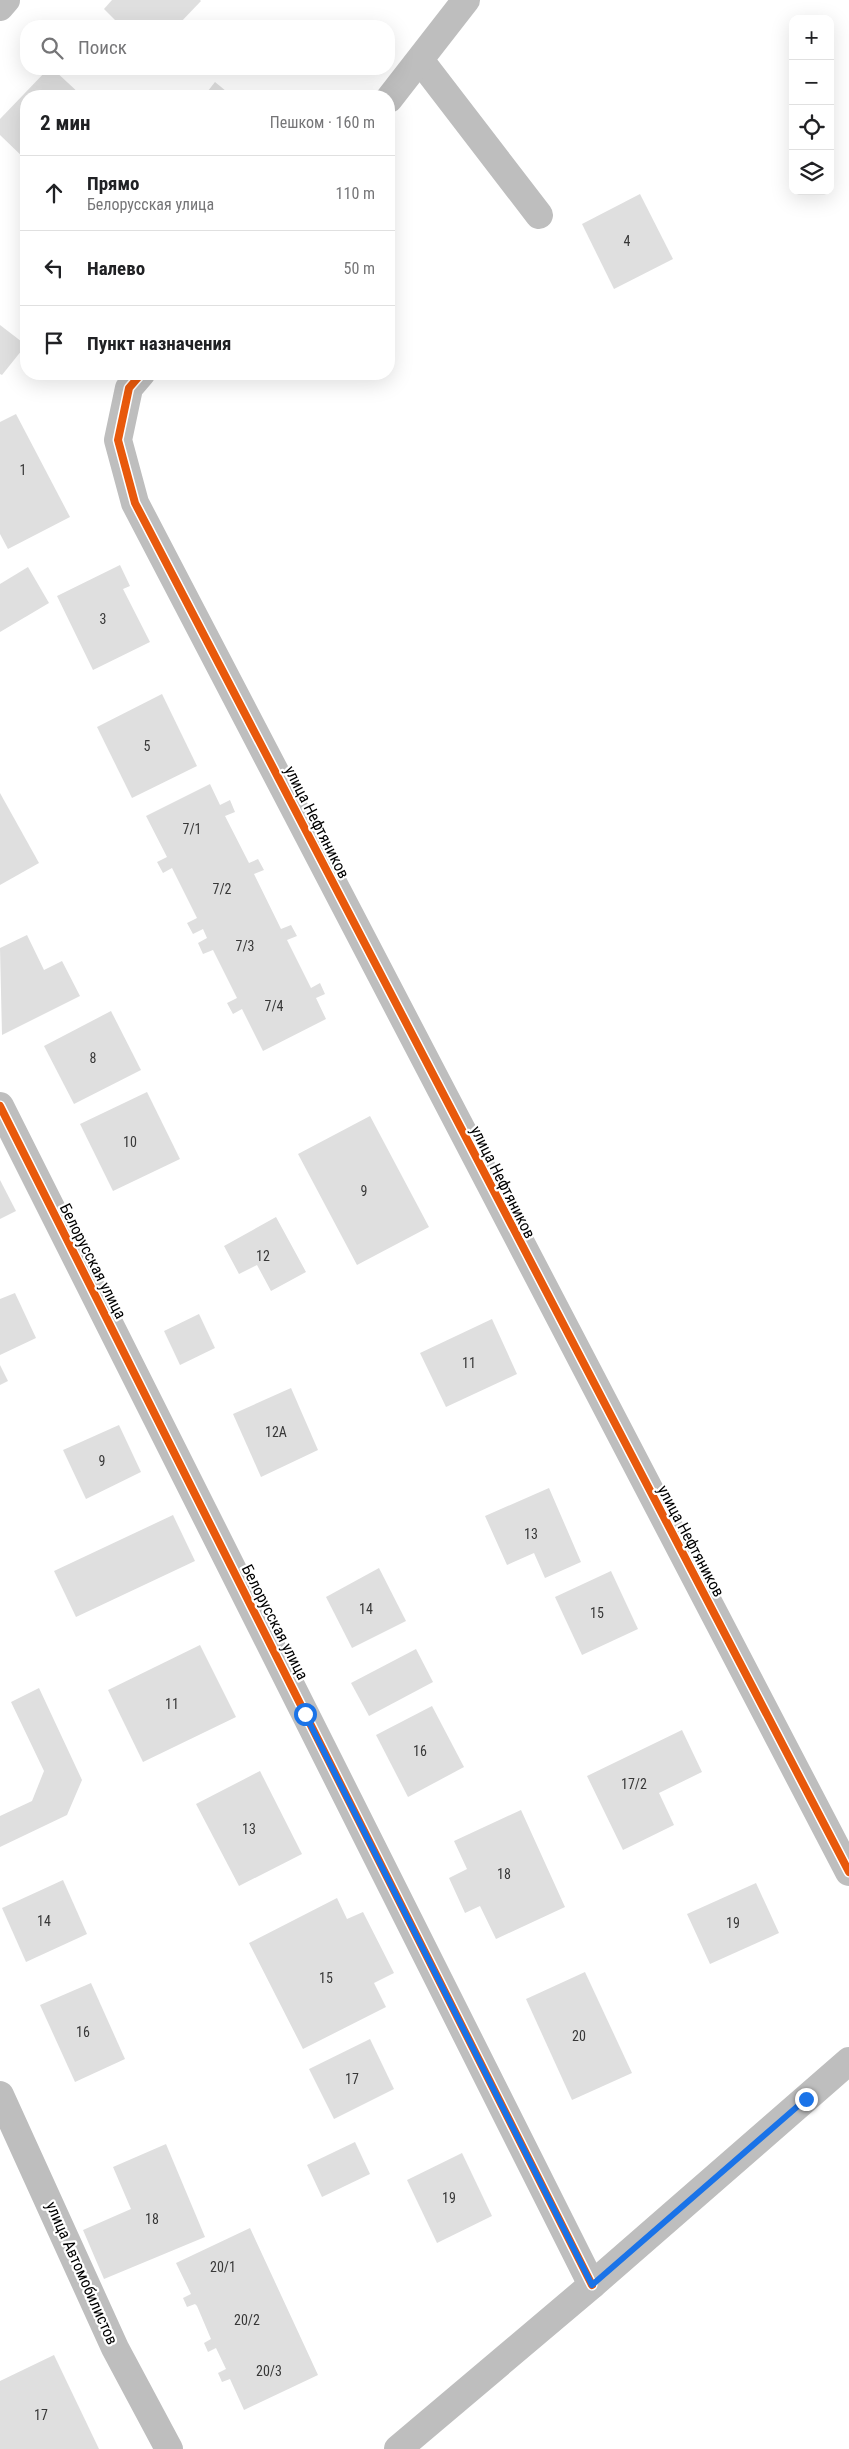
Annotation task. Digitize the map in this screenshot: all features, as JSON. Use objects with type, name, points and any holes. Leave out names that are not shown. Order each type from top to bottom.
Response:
[{"type":"street","points":[[0,7],[6,0]]},
{"type":"street","points":[[395,91],[466,0]]},
{"type":"street","points":[[420,60],[539,215]]},
{"type":"street","name":"улица Нефтяников","points":[[135,380],[128,388],[118,440],[135,503],[849,1872]]},
{"type":"street","name":"Белорусская улица","points":[[0,1106],[592,2285]]},
{"type":"street","points":[[398,2449],[592,2285],[849,2061]]},
{"type":"street","name":"улица Автомобилистов","points":[[0,2095],[115,2348],[169,2449]]},
{"type":"building","points":[[112,0],[201,1],[183,20],[115,20],[104,9]]},
{"type":"building","points":[[42,75],[59,75],[76,90],[28,90]]},
{"type":"building","points":[[215,82],[225,90],[209,90]]},
{"type":"building","points":[[20,98],[20,154],[0,135],[0,119]]},
{"type":"building","points":[[640,194],[673,259],[614,289],[582,224]]},
{"type":"building","points":[[0,325],[20,340],[20,352],[2,375],[0,374]]},
{"type":"building","points":[[16,414],[70,517],[8,549],[0,534],[0,422]]},
{"type":"building","points":[[120,565],[130,586],[123,589],[150,642],[93,670],[57,596]]},
{"type":"building","points":[[28,567],[49,603],[0,632],[0,584]]},
{"type":"building","points":[[162,694],[197,766],[132,798],[97,727]]},
{"type":"building","points":[[210,784],[220,805],[230,800],[235,812],[225,816],[249,863],[258,859],[264,870],[254,874],[281,929],[291,925],[297,936],[287,940],[311,988],[320,983],[325,994],[316,998],[326,1019],[263,1051],[242,1009],[233,1014],[227,1003],[237,998],[213,950],[203,954],[198,943],[207,938],[203,929],[193,934],[187,923],[197,918],[172,868],[163,873],[157,862],[167,857],[146,816]]},
{"type":"building","points":[[0,793],[39,863],[0,885]]},
{"type":"building","points":[[27,935],[44,970],[62,961],[80,996],[2,1035],[0,948]]},
{"type":"building","points":[[111,1011],[141,1070],[74,1104],[44,1046]]},
{"type":"building","points":[[147,1092],[180,1159],[113,1191],[80,1124]]},
{"type":"building","points":[[370,1116],[429,1227],[357,1265],[298,1154]]},
{"type":"building","points":[[0,1180],[16,1211],[0,1219]]},
{"type":"building","points":[[276,1217],[306,1272],[271,1291],[257,1265],[239,1274],[224,1246]]},
{"type":"building","points":[[15,1293],[36,1338],[0,1355],[0,1299]]},
{"type":"building","points":[[199,1314],[215,1348],[180,1365],[164,1331]]},
{"type":"building","points":[[492,1319],[517,1374],[446,1407],[420,1353]]},
{"type":"building","points":[[0,1365],[8,1381],[0,1385]]},
{"type":"building","points":[[291,1388],[318,1450],[261,1477],[233,1414]]},
{"type":"building","points":[[119,1425],[141,1472],[86,1499],[63,1450]]},
{"type":"building","points":[[549,1488],[581,1562],[545,1578],[534,1553],[507,1565],[485,1516]]},
{"type":"building","points":[[173,1515],[195,1561],[76,1617],[54,1571]]},
{"type":"building","points":[[379,1568],[406,1621],[352,1648],[326,1597]]},
{"type":"building","points":[[611,1571],[638,1629],[582,1655],[555,1597]]},
{"type":"building","points":[[200,1645],[236,1717],[143,1762],[108,1690]]},
{"type":"building","points":[[416,1649],[433,1682],[369,1716],[351,1683]]},
{"type":"building","points":[[39,1688],[82,1780],[67,1815],[0,1847],[0,1816],[32,1801],[44,1771],[11,1702]]},
{"type":"building","points":[[432,1706],[464,1767],[408,1797],[376,1735]]},
{"type":"building","points":[[682,1730],[702,1772],[659,1793],[674,1825],[623,1850],[587,1776]]},
{"type":"building","points":[[260,1771],[302,1854],[239,1886],[196,1804]]},
{"type":"building","points":[[521,1810],[565,1907],[496,1939],[480,1906],[465,1913],[449,1878],[467,1869],[454,1841]]},
{"type":"building","points":[[63,1880],[87,1934],[26,1962],[2,1908]]},
{"type":"building","points":[[756,1883],[779,1933],[710,1964],[687,1914]]},
{"type":"building","points":[[337,1898],[347,1919],[363,1912],[394,1973],[374,1983],[386,2007],[303,2049],[249,1943]]},
{"type":"building","points":[[585,1972],[632,2073],[572,2100],[526,1999]]},
{"type":"building","points":[[91,1983],[125,2059],[75,2082],[40,2005]]},
{"type":"building","points":[[370,2039],[394,2089],[334,2119],[309,2069]]},
{"type":"building","points":[[355,2142],[370,2174],[322,2197],[307,2165]]},
{"type":"building","points":[[166,2144],[205,2237],[104,2279],[83,2230],[131,2209],[113,2167]]},
{"type":"building","points":[[462,2153],[492,2216],[437,2243],[407,2180]]},
{"type":"building","points":[[250,2228],[318,2375],[244,2410],[230,2379],[222,2382],[218,2373],[226,2369],[216,2348],[208,2352],[204,2343],[211,2339],[197,2306],[195,2304],[187,2307],[183,2298],[191,2294],[176,2263]]},
{"type":"building","points":[[54,2355],[99,2449],[0,2449],[0,2381]]},
{"type":"cycle path","points":[[136,380],[129,388],[118,440],[135,503],[849,1872]]},
{"type":"cycle path","points":[[0,1106],[592,2285]]},
{"type":"route","points":[[305,1714],[592,2285],[806,2099]]}]
